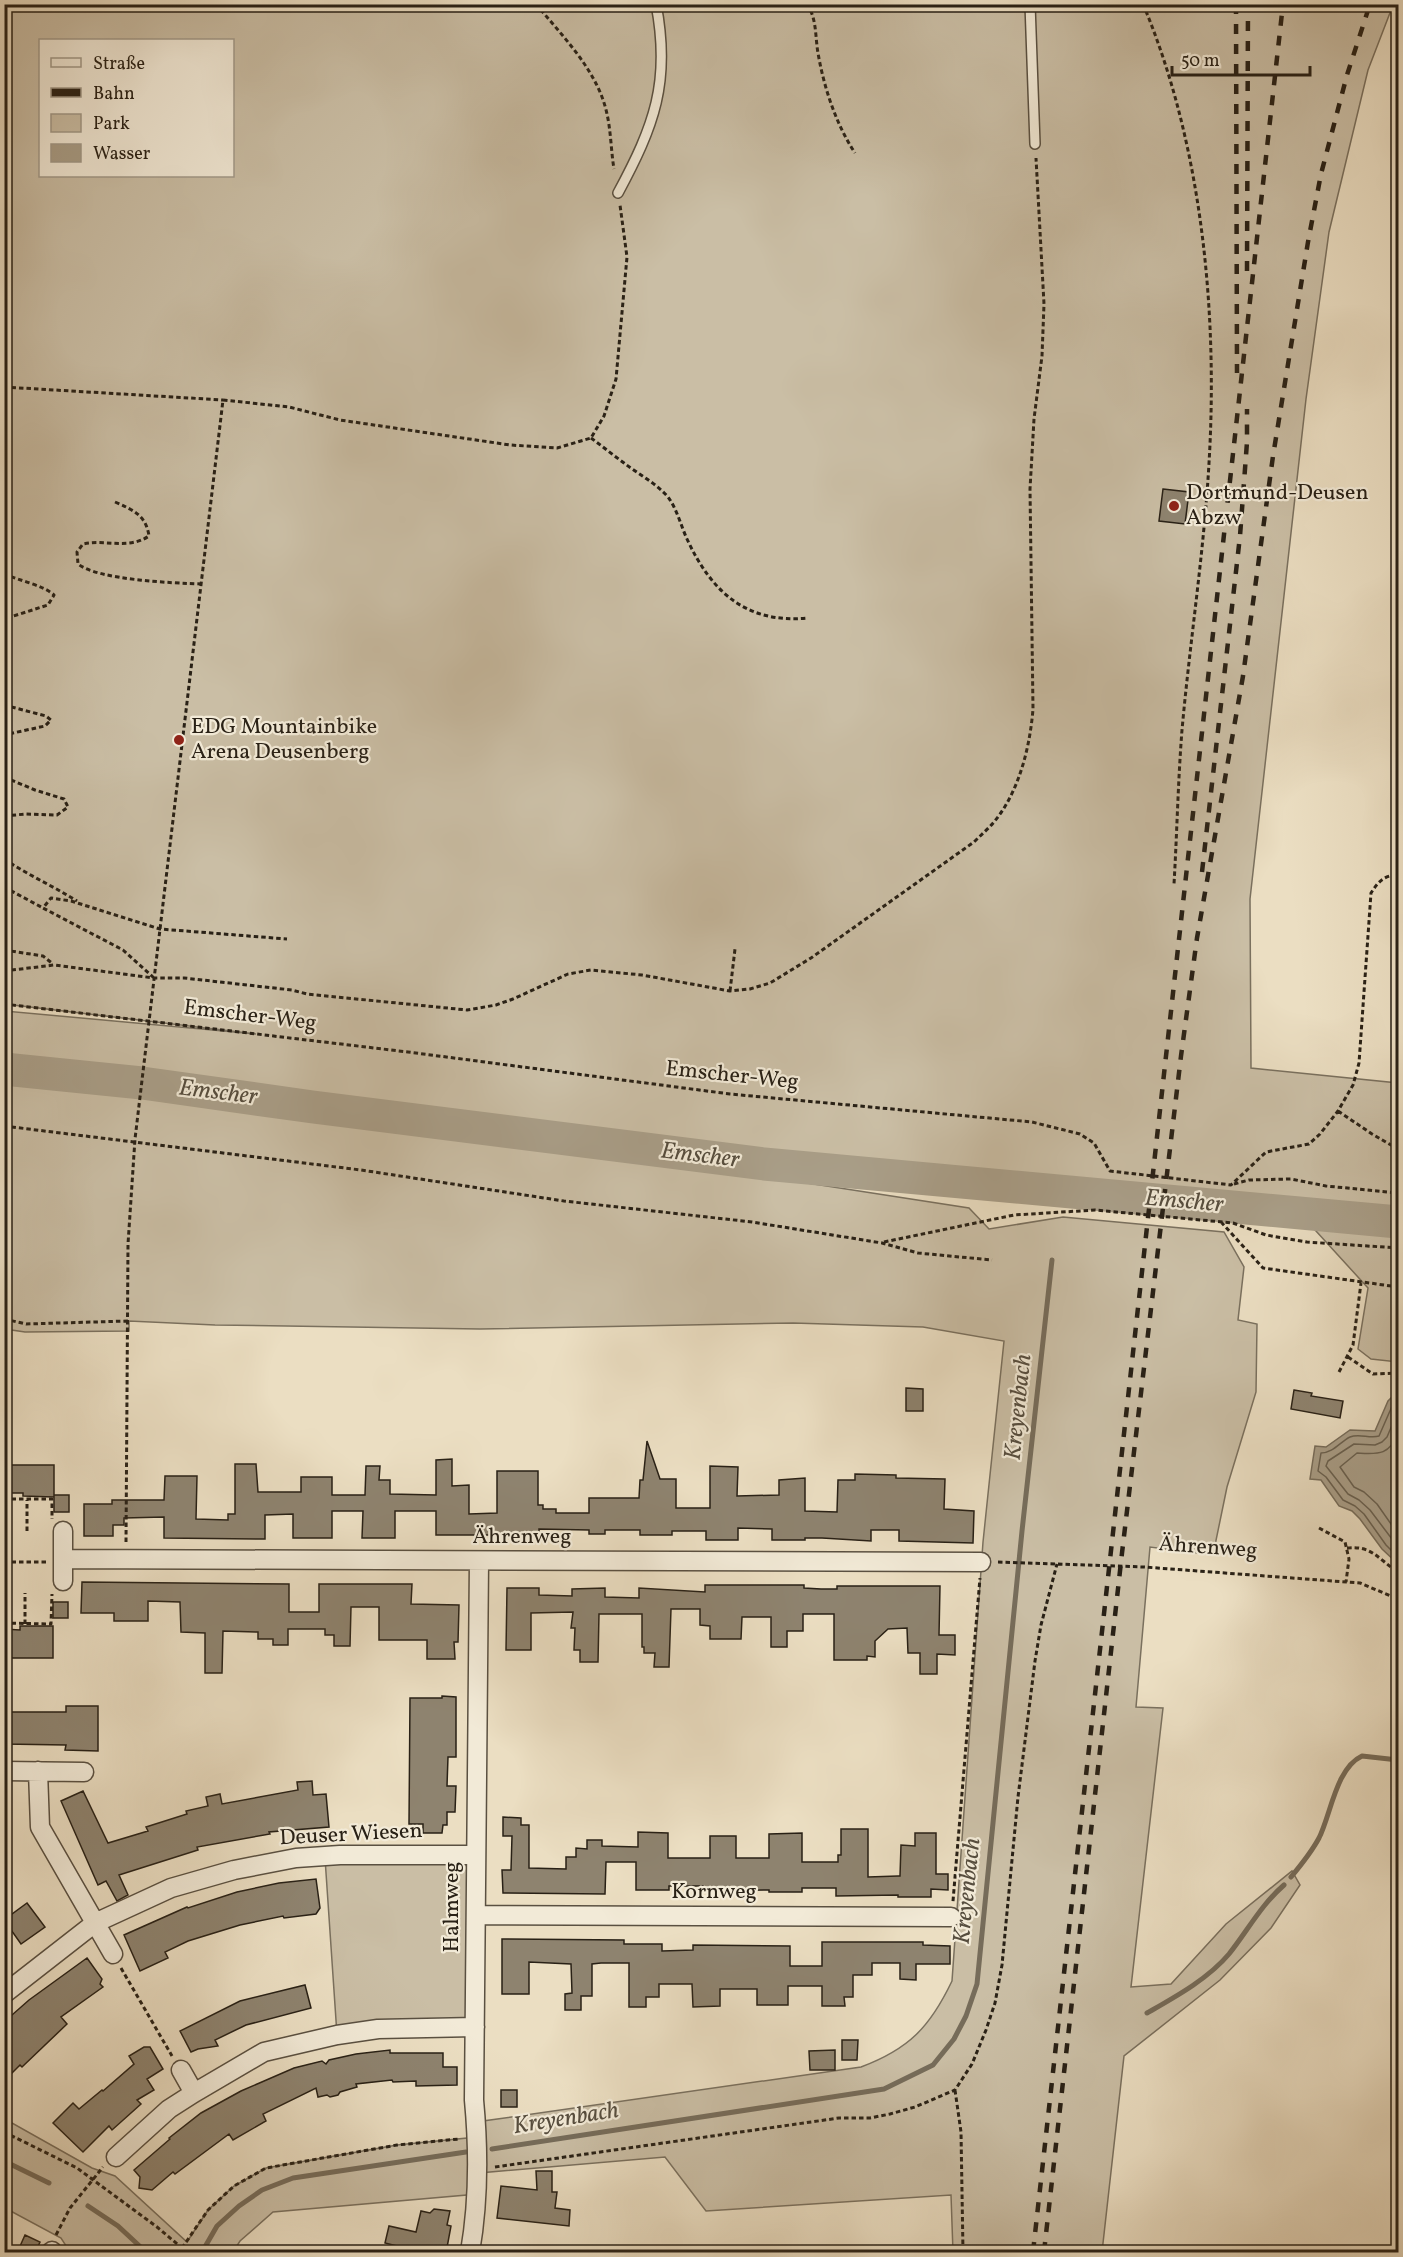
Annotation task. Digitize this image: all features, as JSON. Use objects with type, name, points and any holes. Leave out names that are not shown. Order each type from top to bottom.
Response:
[{"type":"street","points":[[57,1585],[63,1559],[58,1526]]},
{"type":"street","name":"Ährenweg","points":[[63,1559],[981,1562]]},
{"type":"street","name":"Halmweg","points":[[470,2253],[478,2194],[474,2100],[479,1561]]},
{"type":"street","points":[[4,1771],[84,1772]]},
{"type":"street","points":[[38,1771],[40,1827],[113,1954]]},
{"type":"street","name":"Deuser Wiesen","points":[[4,1994],[95,1923],[171,1888],[234,1870],[296,1858],[340,1855],[476,1855]]},
{"type":"street","name":"Kornweg","points":[[476,1915],[951,1917]]},
{"type":"street","points":[[116,2157],[169,2109],[264,2052],[337,2035],[378,2030],[475,2027]]},
{"type":"street","points":[[181,2070],[194,2093]]},
{"type":"lane","points":[[618,193],[645,141],[658,95],[662,67],[656,4]]},
{"type":"lane","points":[[1030,4],[1035,144]]},
{"type":"path","points":[[4,387],[223,400],[289,407],[340,420],[510,446],[556,448],[591,438],[611,399],[620,352],[627,257],[626,241],[607,112],[601,93],[579,57],[536,4]]},
{"type":"path","points":[[807,4],[814,14],[818,54],[828,98],[855,153]]},
{"type":"path","points":[[1143,4],[1173,94],[1193,180],[1204,256],[1212,358],[1209,464],[1182,732],[1174,884]]},
{"type":"path","points":[[4,971],[54,965],[154,978],[184,978],[292,990],[307,994],[467,1010],[496,1005],[568,974],[591,970],[642,975],[730,991],[750,989],[770,983],[811,958],[974,842],[995,821],[1013,790],[1025,760],[1031,734],[1033,709],[1030,489],[1034,418],[1042,356],[1044,304],[1035,144]]},
{"type":"path","points":[[126,1559],[128,1244],[135,1141],[223,400]]},
{"type":"path","points":[[591,438],[647,479],[668,498],[705,572],[730,600],[753,612],[787,620],[808,618]]},
{"type":"path","points":[[115,502],[139,513],[147,524],[149,536],[139,542],[125,545],[96,541],[83,544],[77,552],[78,564],[86,570],[122,576],[201,584]]},
{"type":"path","points":[[4,574],[47,589],[54,595],[48,604],[4,619]]},
{"type":"path","points":[[4,705],[46,716],[51,720],[45,726],[4,735]]},
{"type":"path","points":[[4,777],[64,799],[68,807],[57,815],[4,816]]},
{"type":"path","points":[[4,859],[81,904]]},
{"type":"path","points":[[1231,1185],[1266,1152],[1309,1144],[1338,1111],[1353,1085],[1359,1063],[1371,893],[1379,880],[1398,875]]},
{"type":"path","points":[[4,887],[123,950],[154,978]]},
{"type":"path","points":[[43,908],[51,898],[81,904],[160,929],[287,939]]},
{"type":"path","points":[[730,991],[735,949]]},
{"type":"path","points":[[4,950],[43,956],[54,965]]},
{"type":"path","name":"Emscher-Weg","points":[[4,1004],[408,1052],[730,1094],[1032,1122],[1080,1134],[1094,1143],[1110,1172],[1231,1185]]},
{"type":"path","points":[[1338,1111],[1398,1149]]},
{"type":"path","points":[[4,1126],[362,1170],[564,1201],[752,1222],[882,1243],[918,1253],[992,1260]]},
{"type":"path","points":[[1231,1185],[1249,1180],[1291,1179],[1326,1186],[1398,1193]]},
{"type":"path","points":[[882,1243],[1014,1215],[1095,1210],[1233,1223],[1266,1235],[1308,1242],[1398,1248]]},
{"type":"path","points":[[1221,1222],[1263,1268],[1361,1284],[1398,1287]]},
{"type":"path","points":[[1339,1372],[1353,1345],[1361,1284]]},
{"type":"path","points":[[4,1319],[26,1324],[128,1321]]},
{"type":"path","points":[[1348,1357],[1373,1374],[1398,1373]]},
{"type":"path","points":[[4,1499],[52,1499],[58,1526]]},
{"type":"path","points":[[27,1499],[27,1531]]},
{"type":"path","points":[[1319,1528],[1345,1542],[1349,1559],[1346,1582]]},
{"type":"path","points":[[1347,1548],[1369,1549],[1398,1572]]},
{"type":"path","points":[[4,1562],[52,1562],[63,1559]]},
{"type":"path","points":[[951,1917],[981,1562]]},
{"type":"path","name":"Ährenweg","points":[[1010,1563],[1144,1567],[1360,1582],[1398,1599]]},
{"type":"path","points":[[478,2169],[839,2118],[870,2118],[915,2107],[955,2090],[972,2064],[995,2003],[1002,1965],[1018,1797],[1035,1661],[1041,1625],[1057,1564]]},
{"type":"path","points":[[4,1623],[51,1624],[57,1585]]},
{"type":"path","points":[[25,1623],[26,1593]]},
{"type":"path","points":[[113,1954],[181,2070]]},
{"type":"path","points":[[955,2090],[961,2132],[963,2253]]},
{"type":"path","points":[[4,2132],[77,2168],[157,2226],[182,2248]]},
{"type":"path","points":[[180,2253],[208,2210],[234,2187],[266,2168],[398,2145],[477,2137]]},
{"type":"path","points":[[51,2252],[50,2247],[70,2208],[91,2179],[111,2158],[116,2157]]},
{"type":"green space","points":[[5,5],[1393,5],[1368,70],[1329,232],[1306,399],[1250,899],[1251,1068],[1398,1083],[1398,1362],[1371,1359],[1358,1349],[1368,1288],[1295,1208],[1035,1174],[328,1109],[969,1208],[989,1229],[1063,1217],[1224,1232],[1244,1267],[1238,1320],[1257,1324],[1256,1392],[1227,1487],[1213,1555],[1150,1547],[1136,1707],[1163,1708],[1131,1987],[1171,1984],[1226,1924],[1292,1871],[1300,1885],[1271,1928],[1220,1980],[1124,2056],[1102,2252],[953,2252],[951,2195],[706,2211],[665,2157],[479,2173],[478,2194],[273,2212],[240,2241],[233,2252],[70,2252],[61,2238],[5,2208],[5,2119],[92,2168],[115,2176],[187,2242],[208,2210],[234,2186],[266,2168],[397,2145],[477,2137],[476,2122],[861,2067],[892,2052],[916,2034],[935,2011],[952,1981],[983,1542],[1004,1341],[923,1327],[793,1323],[480,1329],[215,1325],[129,1321],[129,1331],[25,1332],[5,1329],[5,1011],[256,1034],[5,1004]]},
{"type":"green space","points":[[476,1855],[475,2027],[337,2035],[325,1858]]},
{"type":"water","points":[[1398,1391],[1398,1564],[1382,1549],[1352,1511],[1339,1506],[1321,1480],[1310,1479],[1315,1446],[1326,1447],[1350,1430],[1375,1431],[1388,1401]]},
{"type":"building","name":"Dortmund-Deusen Abzw","points":[[1163,489],[1189,492],[1185,524],[1159,521]]},
{"type":"building","points":[[906,1388],[923,1389],[923,1411],[906,1411]]},
{"type":"building","points":[[1294,1390],[1312,1393],[1311,1396],[1343,1401],[1340,1418],[1291,1409]]},
{"type":"building","points":[[647,1441],[660,1479],[676,1479],[676,1508],[710,1508],[710,1466],[738,1467],[737,1496],[779,1495],[779,1480],[805,1478],[805,1511],[837,1512],[838,1480],[855,1480],[855,1474],[945,1479],[944,1509],[974,1511],[973,1543],[899,1541],[899,1530],[871,1530],[871,1541],[822,1538],[772,1540],[772,1529],[738,1528],[738,1540],[706,1540],[706,1531],[672,1531],[672,1535],[640,1535],[640,1530],[605,1530],[605,1534],[589,1534],[589,1530],[539,1529],[539,1535],[436,1535],[436,1511],[395,1511],[395,1538],[362,1538],[363,1511],[332,1511],[332,1538],[293,1538],[293,1514],[265,1515],[265,1539],[164,1538],[164,1517],[124,1518],[124,1525],[113,1525],[113,1536],[84,1536],[84,1504],[112,1504],[112,1500],[164,1500],[165,1476],[197,1476],[196,1519],[228,1520],[228,1514],[235,1514],[235,1464],[256,1464],[258,1492],[301,1492],[301,1477],[332,1477],[332,1495],[365,1495],[366,1466],[380,1466],[379,1480],[390,1480],[390,1494],[436,1495],[436,1460],[452,1459],[452,1486],[469,1485],[469,1514],[497,1513],[497,1471],[538,1471],[538,1505],[543,1505],[543,1509],[556,1509],[556,1513],[589,1513],[589,1498],[639,1498]]},
{"type":"building","points":[[4,1465],[54,1465],[54,1497],[4,1493]]},
{"type":"building","points":[[54,1495],[69,1495],[69,1512],[54,1512]]},
{"type":"building","points":[[82,1582],[289,1584],[289,1612],[319,1612],[319,1584],[412,1584],[411,1604],[459,1605],[458,1642],[454,1642],[455,1659],[427,1659],[427,1640],[379,1640],[379,1607],[351,1607],[350,1646],[334,1646],[334,1635],[325,1635],[325,1629],[288,1629],[288,1645],[273,1645],[273,1639],[258,1639],[258,1632],[223,1631],[222,1673],[205,1673],[205,1633],[181,1632],[180,1602],[148,1601],[148,1621],[114,1621],[114,1613],[81,1613]]},
{"type":"building","points":[[705,1585],[804,1585],[804,1588],[821,1589],[837,1589],[837,1586],[940,1586],[939,1635],[955,1635],[955,1655],[937,1654],[937,1674],[920,1674],[920,1653],[908,1653],[907,1628],[888,1629],[875,1641],[875,1657],[867,1656],[867,1660],[834,1660],[834,1614],[803,1614],[803,1631],[787,1631],[787,1647],[771,1647],[771,1617],[742,1617],[741,1639],[710,1639],[710,1626],[700,1625],[700,1609],[671,1609],[669,1667],[654,1667],[655,1653],[644,1653],[642,1614],[599,1614],[598,1662],[580,1662],[580,1650],[574,1650],[575,1628],[571,1628],[573,1612],[531,1613],[531,1650],[506,1650],[507,1588],[539,1588],[539,1595],[572,1596],[572,1589],[605,1588],[605,1597],[639,1598],[639,1588],[705,1592]]},
{"type":"building","points":[[53,1602],[68,1602],[68,1618],[53,1618]]},
{"type":"building","points":[[20,1626],[53,1626],[53,1658],[4,1658],[4,1629],[20,1630]]},
{"type":"building","points":[[442,1696],[456,1697],[456,1757],[448,1757],[447,1786],[456,1786],[455,1812],[447,1812],[447,1825],[443,1825],[442,1833],[423,1833],[423,1824],[409,1824],[410,1698],[442,1698]]},
{"type":"building","points":[[66,1706],[98,1706],[98,1751],[65,1750],[66,1745],[4,1744],[4,1712],[66,1712]]},
{"type":"building","points":[[312,1781],[313,1795],[326,1794],[329,1827],[269,1832],[270,1834],[197,1847],[198,1850],[119,1875],[128,1895],[117,1901],[106,1881],[98,1885],[61,1801],[83,1791],[108,1843],[148,1831],[146,1827],[187,1814],[186,1811],[208,1806],[206,1797],[220,1794],[222,1804],[298,1790],[297,1782]]},
{"type":"building","points":[[503,1817],[521,1818],[521,1825],[529,1825],[529,1868],[566,1869],[566,1857],[576,1857],[576,1848],[587,1849],[587,1840],[602,1840],[602,1846],[638,1847],[638,1832],[668,1833],[668,1858],[710,1858],[710,1836],[736,1836],[736,1858],[769,1858],[769,1834],[802,1833],[802,1862],[838,1862],[838,1855],[841,1855],[841,1829],[868,1829],[868,1877],[900,1876],[901,1845],[915,1846],[915,1833],[936,1833],[936,1874],[948,1874],[948,1890],[931,1889],[931,1897],[898,1897],[898,1895],[836,1896],[836,1888],[802,1888],[802,1892],[769,1892],[769,1890],[703,1891],[703,1886],[669,1886],[669,1890],[636,1890],[636,1862],[606,1862],[605,1894],[503,1893],[502,1870],[511,1870],[512,1836],[503,1836]]},
{"type":"building","points":[[316,1879],[320,1908],[316,1914],[284,1918],[283,1916],[240,1925],[188,1941],[165,1952],[168,1958],[140,1971],[124,1935],[187,1907],[237,1892],[279,1883]]},
{"type":"building","points":[[27,1903],[45,1927],[21,1944],[4,1920]]},
{"type":"building","points":[[502,1939],[624,1940],[624,1944],[662,1944],[662,1951],[693,1950],[693,1945],[790,1946],[790,1966],[822,1966],[822,1942],[923,1942],[923,1945],[950,1946],[950,1964],[916,1964],[916,1980],[900,1979],[900,1963],[872,1963],[872,1975],[853,1975],[853,1997],[844,1997],[845,2006],[822,2006],[822,1986],[788,1986],[788,2005],[757,2005],[757,1989],[720,1989],[720,2006],[693,2007],[692,1984],[659,1984],[659,1997],[646,1997],[646,2007],[629,2007],[629,1963],[592,1964],[592,1996],[581,1996],[581,2010],[565,2010],[565,1994],[572,1993],[571,1964],[529,1962],[529,1994],[502,1994]]},
{"type":"building","points":[[87,1958],[102,1979],[100,1984],[103,1987],[61,2017],[67,2024],[4,2081],[4,2022],[29,2000]]},
{"type":"building","points":[[305,1985],[311,2008],[246,2025],[215,2040],[218,2046],[191,2052],[180,2031],[240,2001]]},
{"type":"building","points":[[842,2040],[858,2040],[857,2060],[842,2060]]},
{"type":"building","points":[[144,2047],[150,2047],[163,2069],[147,2079],[154,2090],[137,2100],[141,2104],[112,2130],[109,2126],[83,2152],[53,2123],[73,2103],[79,2109],[103,2091],[134,2064],[129,2056]]},
{"type":"building","points":[[390,2050],[390,2053],[443,2053],[443,2067],[457,2067],[457,2085],[416,2086],[416,2081],[393,2082],[392,2080],[356,2084],[357,2087],[330,2097],[327,2095],[318,2097],[316,2088],[263,2114],[266,2121],[233,2140],[229,2134],[175,2174],[173,2172],[152,2190],[139,2188],[140,2177],[134,2170],[201,2113],[241,2091],[294,2068],[322,2061],[326,2064],[329,2060],[356,2054]]},
{"type":"building","points":[[835,2050],[835,2070],[810,2070],[809,2051]]},
{"type":"building","points":[[501,2090],[517,2090],[517,2107],[501,2107]]},
{"type":"building","points":[[536,2171],[552,2171],[552,2192],[557,2192],[555,2208],[570,2210],[569,2226],[497,2218],[501,2186],[537,2190]]},
{"type":"building","points":[[434,2209],[450,2211],[447,2225],[451,2226],[446,2253],[404,2253],[405,2248],[385,2243],[389,2226],[416,2232],[421,2211],[430,2213]]},
{"type":"building","points":[[25,2235],[40,2242],[35,2253],[17,2253]]},
{"type":"waterway","name":"Emscher","points":[[4,1069],[142,1083],[764,1164],[1398,1222]]},
{"type":"waterway","name":"Kreyenbach","points":[[492,2149],[884,2089],[933,2065],[954,2039],[966,2016],[977,1984],[1022,1531],[1052,1260]]},
{"type":"waterway","points":[[1291,1877],[1319,1838],[1335,1792],[1353,1762],[1362,1756],[1398,1760]]},
{"type":"waterway","points":[[1147,2013],[1191,1987],[1221,1963],[1262,1909],[1284,1885]]},
{"type":"waterway","name":"Kreyenbach","points":[[202,2252],[217,2226],[239,2206],[262,2190],[293,2178],[466,2152]]},
{"type":"waterway","points":[[4,2161],[49,2183]]},
{"type":"waterway","points":[[88,2206],[118,2226],[146,2252]]},
{"type":"railway","points":[[1236,4],[1237,373]]},
{"type":"railway","points":[[1247,271],[1248,4]]},
{"type":"railway","points":[[1033,2252],[1283,4]]},
{"type":"railway","points":[[1044,2252],[1122,1553],[1197,938],[1243,676],[1273,456],[1308,242],[1321,174],[1347,75],[1370,4]]},
{"type":"railway","points":[[1202,872],[1240,536],[1247,442],[1247,409]]},
{"type":"place","name":"Dortmund-Deusen Abzw","points":[[1174,506]]},
{"type":"place","name":"EDG Mountainbike Arena Deusenberg","points":[[179,740]]}]
